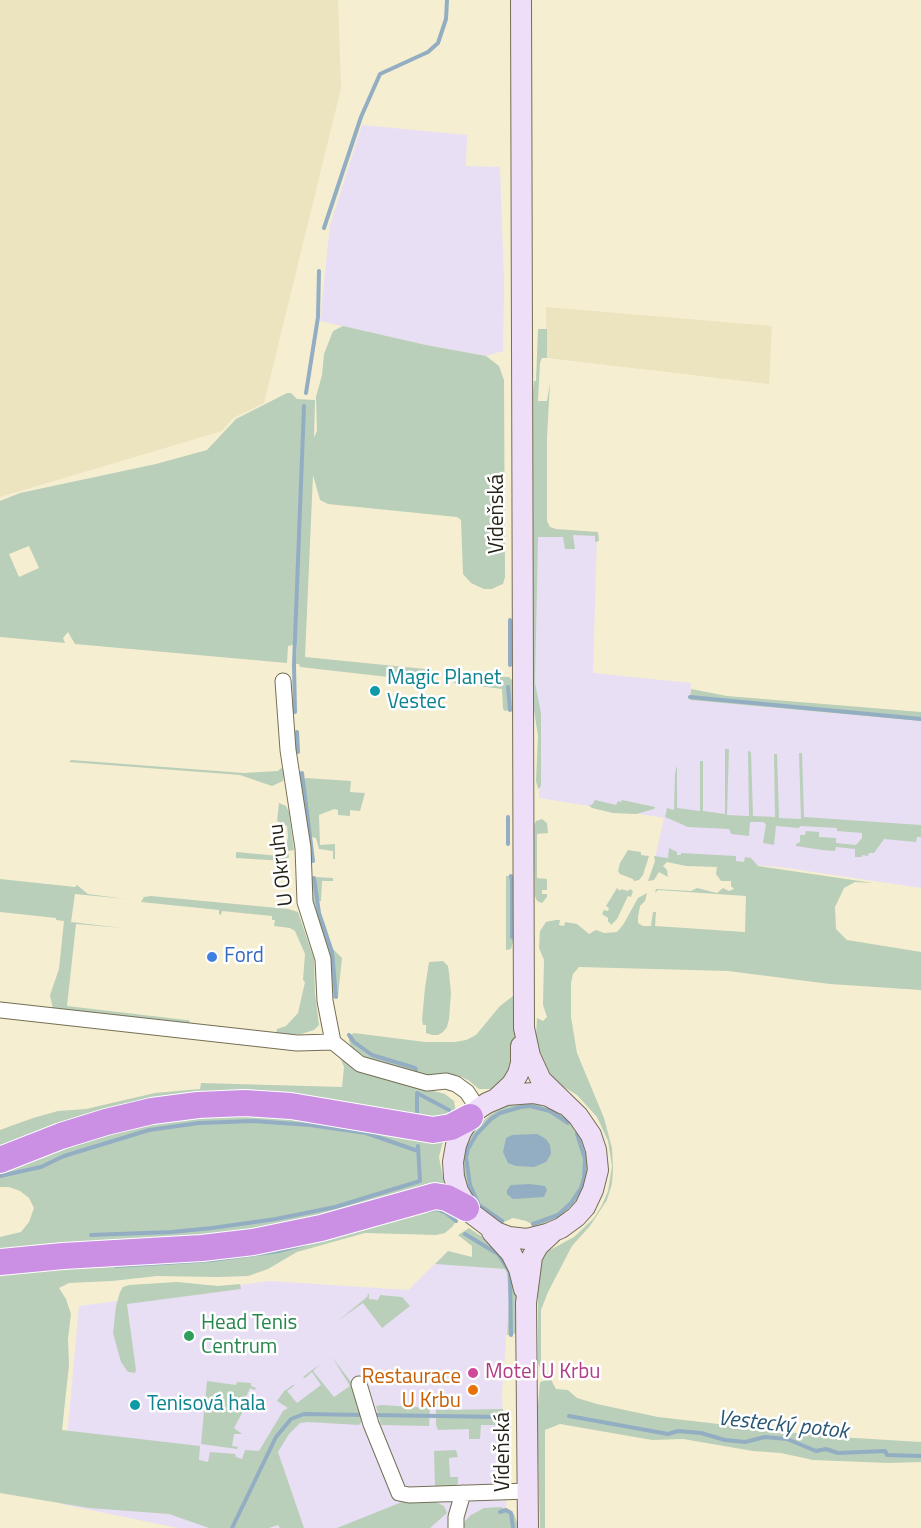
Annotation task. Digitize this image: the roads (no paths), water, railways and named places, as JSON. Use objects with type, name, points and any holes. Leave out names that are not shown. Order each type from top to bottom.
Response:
[{"type":"highway","points":[[0,1160],[61,1136],[106,1122],[152,1111],[198,1105],[245,1103],[291,1106],[338,1112],[433,1130],[451,1127],[474,1113]]},
{"type":"highway","points":[[0,1262],[193,1249],[253,1242],[321,1228],[435,1196],[447,1198],[466,1208]]},
{"type":"main road","name":"Vídeňská","points":[[521,0],[524,1028],[518,1074],[506,1091],[474,1113],[458,1138],[453,1162],[454,1177],[466,1208],[506,1246],[516,1261],[526,1303]]},
{"type":"main road","name":"Vídeňská","points":[[488,1227],[501,1234],[520,1239],[534,1238],[555,1230],[571,1221],[585,1207],[593,1190],[598,1170],[596,1150],[591,1135],[578,1116],[563,1104],[535,1071],[524,1028]]},
{"type":"main road","name":"Vídeňská","points":[[496,1099],[516,1093],[533,1093],[548,1096],[563,1104]]},
{"type":"main road","name":"Vídeňská","points":[[528,1528],[526,1303],[532,1257],[538,1246],[555,1230]]},
{"type":"street","name":"U Okruhu","points":[[283,681],[288,750],[303,848],[305,902],[323,959],[325,1001],[333,1042]]},
{"type":"street","points":[[0,1010],[297,1043],[333,1042],[360,1064],[427,1083],[446,1081],[456,1084],[466,1092],[474,1113]]},
{"type":"street","points":[[359,1384],[371,1424],[399,1493],[409,1495],[528,1491]]},
{"type":"street","points":[[456,1528],[456,1517],[463,1493]]},
{"type":"water","points":[[537,1134],[546,1139],[550,1145],[551,1154],[546,1162],[534,1167],[508,1163],[503,1152],[506,1138],[512,1135]]},
{"type":"water","points":[[511,1185],[545,1186],[547,1190],[544,1197],[513,1199],[507,1194]]},
{"type":"waterway","points":[[324,228],[361,117],[380,74],[428,52],[438,43],[446,19],[447,0]]},
{"type":"waterway","points":[[306,393],[318,317],[319,271]]},
{"type":"waterway","points":[[295,712],[294,664],[304,406]]},
{"type":"waterway","points":[[510,620],[510,665]]},
{"type":"waterway","points":[[508,687],[510,710]]},
{"type":"waterway","points":[[690,697],[921,719]]},
{"type":"waterway","points":[[297,732],[298,752]]},
{"type":"waterway","points":[[302,773],[313,861]]},
{"type":"waterway","points":[[508,817],[508,844]]},
{"type":"waterway","points":[[511,876],[512,937]]},
{"type":"waterway","points":[[314,878],[319,913],[332,952],[336,997]]},
{"type":"waterway","points":[[349,1035],[354,1042],[372,1055],[416,1070]]},
{"type":"waterway","points":[[417,1116],[417,1093],[449,1110]]},
{"type":"waterway","points":[[502,1221],[479,1205],[470,1185],[466,1157],[476,1135],[500,1113],[521,1107],[530,1106],[550,1111],[568,1123]]},
{"type":"waterway","points":[[0,1176],[41,1167],[64,1156],[149,1130],[199,1123],[253,1121],[310,1125],[366,1133],[418,1151]]},
{"type":"waterway","points":[[533,1224],[558,1215],[571,1203],[581,1188],[585,1159],[577,1134]]},
{"type":"waterway","points":[[91,1235],[212,1228],[276,1219],[335,1207],[420,1181],[418,1146]]},
{"type":"waterway","points":[[427,1211],[437,1209],[456,1221]]},
{"type":"waterway","points":[[465,1234],[498,1254],[510,1272],[511,1335]]},
{"type":"waterway","points":[[116,1266],[212,1260],[279,1251],[305,1244]]},
{"type":"waterway","name":"Vestecký potok","points":[[232,1528],[276,1437],[291,1419],[304,1414],[363,1415]]},
{"type":"waterway","name":"Vestecký potok","points":[[373,1415],[500,1417],[509,1414],[507,1465],[505,1471],[498,1477]]},
{"type":"waterway","name":"Vestecký potok","points":[[569,1416],[668,1434],[678,1431],[701,1433],[725,1440],[745,1442],[765,1437],[787,1439],[816,1451],[826,1449],[838,1453],[885,1451],[887,1455],[921,1456]]},
{"type":"waterway","points":[[500,1512],[506,1510],[511,1513],[513,1528]]},
{"type":"place","name":"Magic Planet Vestec","points":[[375,691]]},
{"type":"place","name":"Ford","points":[[212,957]]},
{"type":"place","name":"Head Tenis Centrum","points":[[189,1336]]},
{"type":"place","name":"Motel U Krbu","points":[[473,1373]]},
{"type":"place","name":"Restaurace U Krbu","points":[[473,1390]]},
{"type":"place","name":"Tenisová hala","points":[[135,1405]]}]
